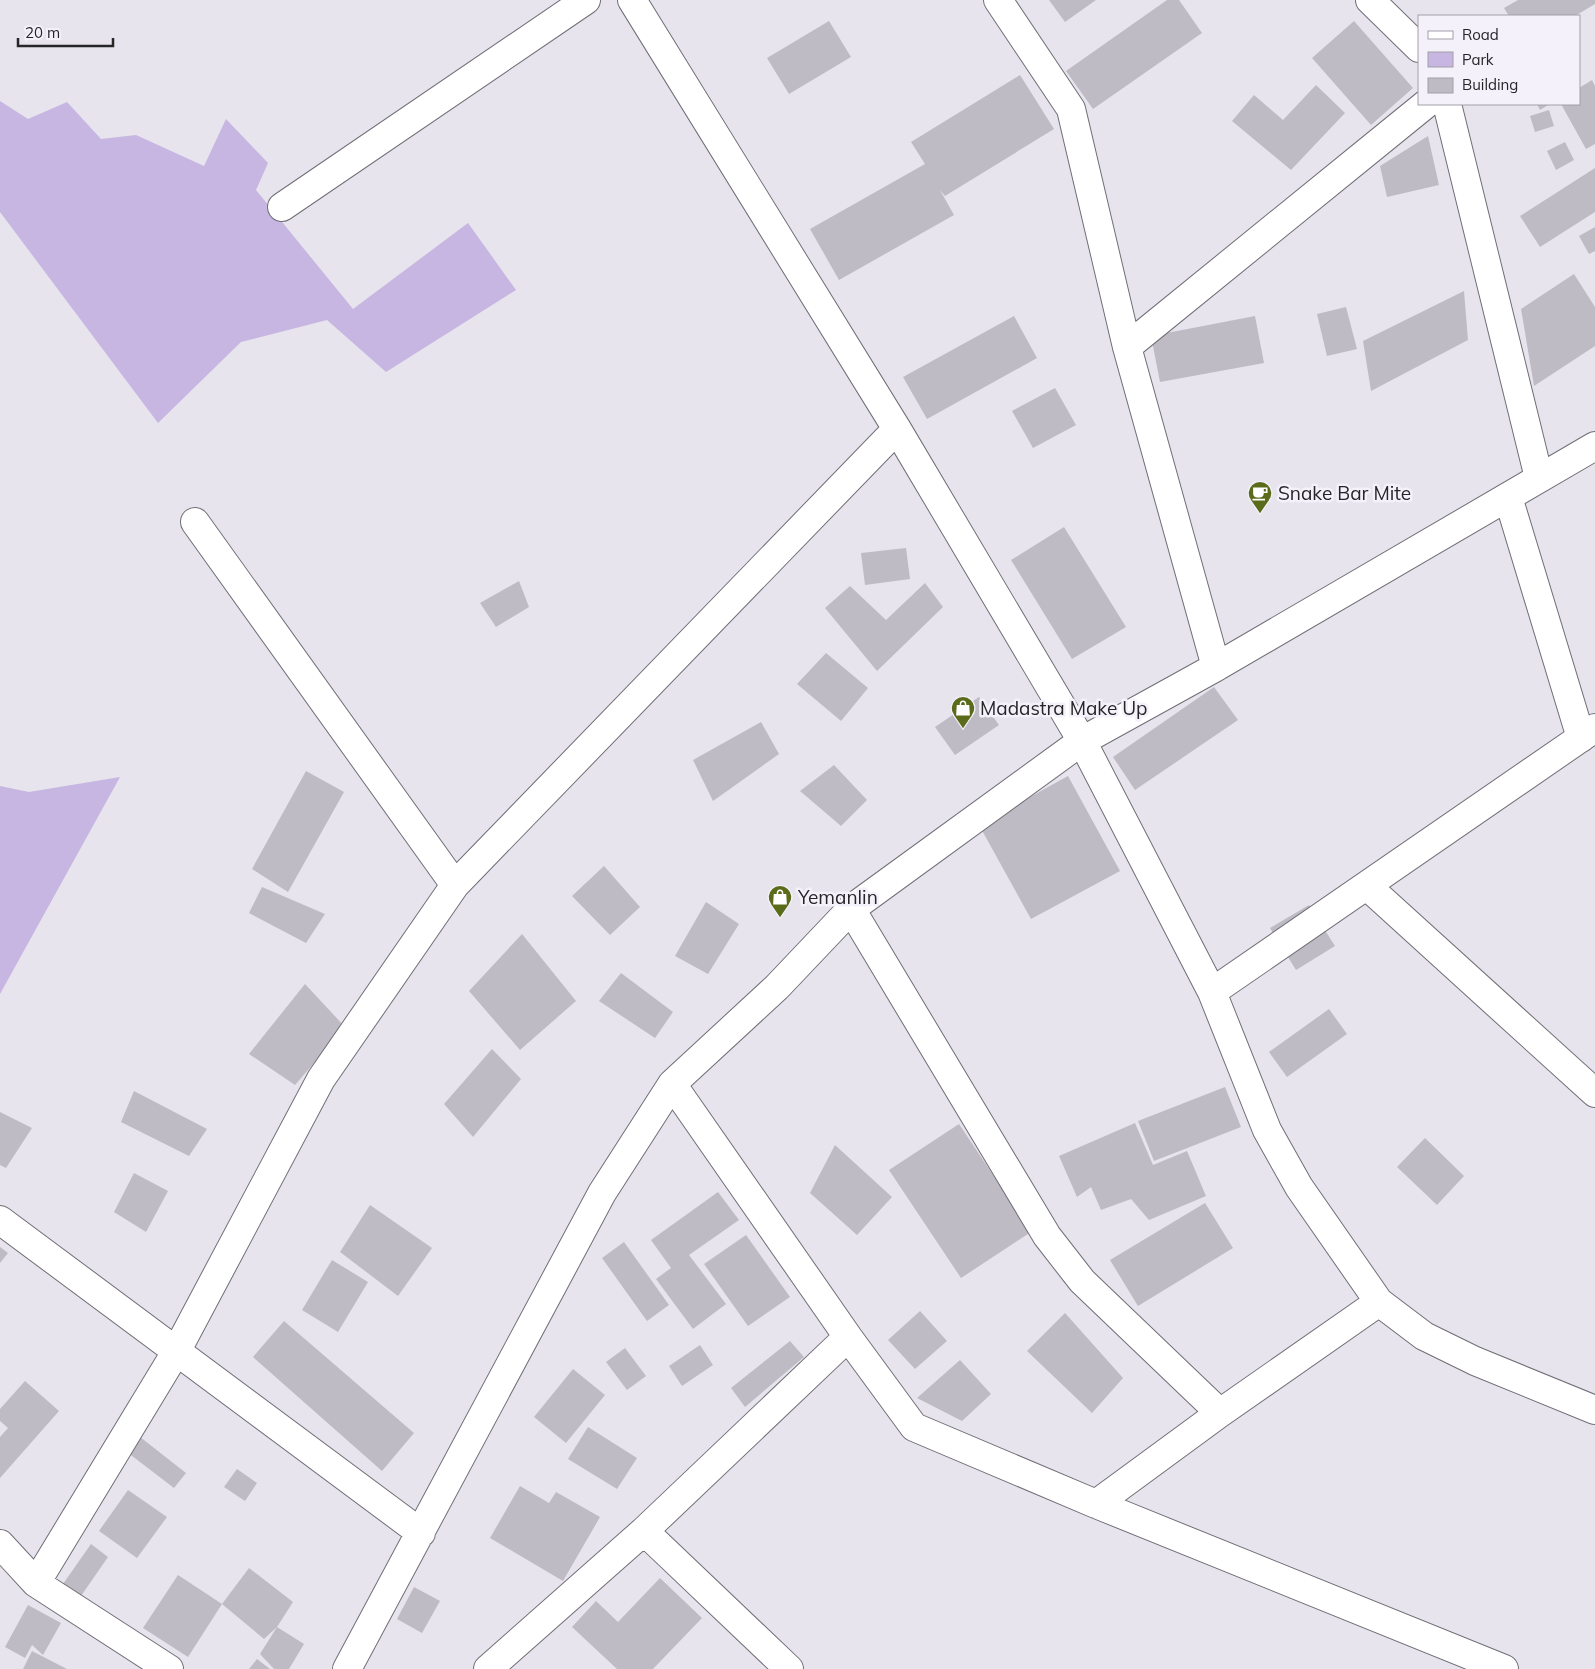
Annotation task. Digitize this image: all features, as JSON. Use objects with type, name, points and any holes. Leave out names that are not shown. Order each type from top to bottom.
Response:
[{"type":"street","points":[[282,207],[586,0]]},
{"type":"street","points":[[632,0],[898,428],[1082,741],[1212,992],[1267,1130],[1299,1187],[1379,1302],[1424,1336],[1475,1361],[1595,1410]]},
{"type":"street","points":[[998,0],[1071,109],[1127,347],[1216,667]]},
{"type":"street","points":[[1370,0],[1418,47]]},
{"type":"street","points":[[1127,347],[1425,105]]},
{"type":"street","points":[[1446,105],[1539,478]]},
{"type":"street","points":[[36,1583],[176,1352],[321,1079],[455,885],[898,428]]},
{"type":"street","points":[[347,1669],[602,1193],[672,1084],[777,987],[852,909],[1082,741],[1216,667],[1595,446]]},
{"type":"street","points":[[1212,992],[1588,733],[1508,497]]},
{"type":"street","points":[[195,522],[455,885]]},
{"type":"street","points":[[1367,886],[1591,1081]]},
{"type":"street","points":[[852,909],[1047,1236],[1082,1280],[1220,1413]]},
{"type":"street","points":[[672,1084],[848,1337],[914,1426],[1096,1504],[1504,1669]]},
{"type":"street","points":[[0,1220],[421,1533]]},
{"type":"street","points":[[1096,1504],[1220,1413],[1379,1302]]},
{"type":"street","points":[[488,1669],[644,1531],[848,1337]]},
{"type":"street","points":[[644,1531],[789,1669]]},
{"type":"street","points":[[0,1544],[36,1583],[169,1669]]},
{"type":"green space","points":[[0,101],[28,119],[67,102],[101,139],[136,135],[204,166],[226,119],[268,163],[256,190],[353,309],[468,223],[516,290],[386,372],[327,320],[241,342],[158,423],[0,212]]},
{"type":"green space","points":[[120,777],[0,994],[0,786],[29,792]]},
{"type":"building","points":[[1049,0],[1096,0],[1065,22]]},
{"type":"building","points":[[1167,0],[1179,0],[1202,33],[1093,109],[1066,71]]},
{"type":"building","points":[[1518,0],[1595,0],[1595,4],[1577,15],[1508,15],[1504,8]]},
{"type":"building","points":[[829,21],[851,57],[789,94],[767,58]]},
{"type":"building","points":[[1354,21],[1413,88],[1371,125],[1312,58]]},
{"type":"building","points":[[1020,75],[1054,129],[945,196],[940,190],[954,215],[839,280],[810,229],[925,164],[911,142]]},
{"type":"building","points":[[1592,80],[1595,86],[1595,144],[1586,149],[1562,105],[1580,105],[1580,87]]},
{"type":"building","points":[[1316,85],[1345,113],[1291,170],[1232,121],[1254,95],[1283,120]]},
{"type":"building","points":[[1538,105],[1548,105],[1540,110]]},
{"type":"building","points":[[1549,110],[1554,126],[1535,132],[1530,116]]},
{"type":"building","points":[[1428,136],[1439,185],[1387,197],[1380,166]]},
{"type":"building","points":[[1565,142],[1574,160],[1556,170],[1547,151]]},
{"type":"building","points":[[1595,168],[1595,212],[1540,247],[1520,216]]},
{"type":"building","points":[[1595,227],[1595,251],[1589,254],[1579,236]]},
{"type":"building","points":[[1574,274],[1595,307],[1595,346],[1534,386],[1521,309]]},
{"type":"building","points":[[1464,291],[1468,340],[1371,391],[1363,341]]},
{"type":"building","points":[[1346,307],[1357,349],[1327,356],[1317,314]]},
{"type":"building","points":[[1014,316],[1037,358],[927,419],[903,377]]},
{"type":"building","points":[[1255,316],[1264,363],[1160,382],[1151,336]]},
{"type":"building","points":[[1055,388],[1076,425],[1033,448],[1012,411]]},
{"type":"building","points":[[1064,527],[1126,627],[1072,659],[1011,560]]},
{"type":"building","points":[[906,548],[910,579],[865,585],[861,553]]},
{"type":"building","points":[[519,581],[529,607],[496,627],[480,603]]},
{"type":"building","points":[[925,583],[943,607],[877,671],[825,608],[850,586],[886,620]]},
{"type":"building","points":[[826,653],[868,688],[841,721],[797,684]]},
{"type":"building","points":[[1214,687],[1238,720],[1135,790],[1113,757]]},
{"type":"building","points":[[979,697],[999,725],[955,755],[935,727]]},
{"type":"building","points":[[761,722],[779,754],[713,801],[693,760]]},
{"type":"building","points":[[834,765],[867,800],[841,826],[800,791]]},
{"type":"building","points":[[306,771],[344,792],[288,892],[252,869]]},
{"type":"building","points":[[1068,776],[1120,871],[1031,919],[979,825]]},
{"type":"building","points":[[604,866],[640,907],[610,935],[572,896]]},
{"type":"building","points":[[262,887],[325,914],[306,943],[249,913]]},
{"type":"building","points":[[706,902],[739,924],[708,974],[675,956]]},
{"type":"building","points":[[1309,905],[1335,946],[1296,970],[1270,928]]},
{"type":"building","points":[[522,934],[576,1001],[520,1050],[469,991]]},
{"type":"building","points":[[621,973],[673,1012],[655,1038],[599,1001]]},
{"type":"building","points":[[305,984],[345,1027],[295,1085],[249,1054]]},
{"type":"building","points":[[1329,1009],[1347,1034],[1287,1077],[1269,1052]]},
{"type":"building","points":[[492,1049],[521,1079],[473,1137],[444,1104]]},
{"type":"building","points":[[1225,1087],[1241,1127],[1154,1161],[1138,1121]]},
{"type":"building","points":[[134,1091],[207,1129],[189,1156],[121,1122]]},
{"type":"building","points":[[0,1112],[32,1128],[6,1168],[0,1165]]},
{"type":"building","points":[[1135,1123],[1153,1165],[1187,1151],[1206,1196],[1149,1220],[1131,1199],[1101,1210],[1091,1187],[1077,1197],[1059,1156]]},
{"type":"building","points":[[959,1124],[1031,1232],[961,1278],[889,1170]]},
{"type":"building","points":[[1425,1138],[1464,1176],[1437,1205],[1397,1167]]},
{"type":"building","points":[[835,1145],[892,1197],[857,1235],[810,1193]]},
{"type":"building","points":[[134,1173],[168,1191],[146,1232],[114,1212]]},
{"type":"building","points":[[718,1192],[739,1220],[689,1255],[726,1304],[693,1329],[656,1279],[671,1268],[651,1240]]},
{"type":"building","points":[[1205,1203],[1233,1248],[1138,1306],[1110,1260]]},
{"type":"building","points":[[370,1205],[432,1248],[398,1296],[340,1252]]},
{"type":"building","points":[[746,1235],[790,1297],[748,1326],[704,1264]]},
{"type":"building","points":[[624,1242],[669,1305],[647,1321],[602,1258]]},
{"type":"building","points":[[0,1247],[8,1253],[0,1263]]},
{"type":"building","points":[[332,1260],[368,1282],[338,1332],[302,1310]]},
{"type":"building","points":[[920,1311],[947,1341],[915,1369],[888,1340]]},
{"type":"building","points":[[1065,1313],[1123,1378],[1092,1413],[1027,1351]]},
{"type":"building","points":[[284,1321],[414,1433],[382,1471],[253,1357]]},
{"type":"building","points":[[790,1341],[804,1357],[745,1407],[731,1388]]},
{"type":"building","points":[[700,1345],[713,1365],[682,1386],[669,1366]]},
{"type":"building","points":[[625,1348],[646,1376],[627,1390],[606,1362]]},
{"type":"building","points":[[960,1360],[991,1394],[962,1421],[917,1398]]},
{"type":"building","points":[[573,1369],[605,1395],[566,1443],[534,1417]]},
{"type":"building","points":[[25,1381],[59,1411],[0,1478],[0,1437],[8,1428],[0,1421],[0,1409]]},
{"type":"building","points":[[588,1427],[637,1458],[617,1489],[568,1459]]},
{"type":"building","points":[[135,1433],[186,1473],[174,1488],[123,1449]]},
{"type":"building","points":[[237,1469],[257,1483],[245,1501],[224,1487]]},
{"type":"building","points":[[520,1486],[549,1503],[556,1492],[600,1517],[563,1581],[490,1538]]},
{"type":"building","points":[[128,1490],[167,1517],[137,1558],[99,1531]]},
{"type":"building","points":[[91,1544],[108,1557],[81,1596],[63,1584]]},
{"type":"building","points":[[249,1568],[293,1602],[277,1627],[264,1639],[222,1604]]},
{"type":"building","points":[[178,1575],[222,1604],[188,1657],[143,1628]]},
{"type":"building","points":[[660,1578],[702,1618],[653,1669],[617,1669],[572,1627],[596,1601],[618,1622]]},
{"type":"building","points":[[414,1587],[440,1601],[422,1633],[397,1619]]},
{"type":"building","points":[[28,1605],[61,1623],[43,1655],[32,1645],[25,1658],[5,1647]]},
{"type":"building","points":[[277,1627],[304,1644],[289,1669],[274,1669],[260,1654]]},
{"type":"building","points":[[32,1651],[67,1669],[23,1669]]},
{"type":"building","points":[[257,1659],[270,1669],[249,1669]]},
{"type":"place","name":"Snake Bar Mite","points":[[1260,514]]},
{"type":"place","name":"Madastra Make Up","points":[[963,729]]},
{"type":"place","name":"Yemanlin","points":[[780,918]]}]
